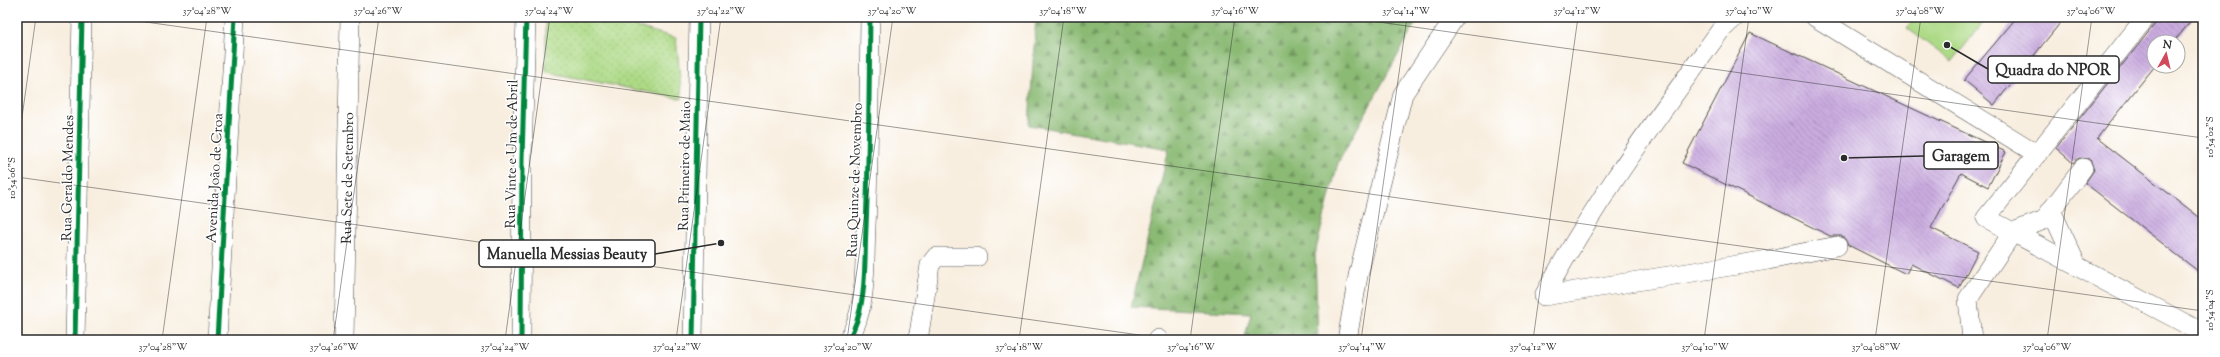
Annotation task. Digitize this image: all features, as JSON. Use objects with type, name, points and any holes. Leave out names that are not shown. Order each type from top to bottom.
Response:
[{"type":"street","name":"Rua Geraldo Mendes","points":[[75,340],[82,17]]},
{"type":"street","name":"Avenida João de Croa","points":[[217,340],[235,17]]},
{"type":"street","name":"Rua Sete de Setembro","points":[[344,340],[350,17]]},
{"type":"street","name":"Rua Vinte e Um de Abril","points":[[521,340],[522,159],[526,17]]},
{"type":"street","name":"Rua Primeiro de Maio","points":[[692,340],[699,17]]},
{"type":"street","name":"Rua Quinze de Novembro","points":[[848,340],[859,313],[863,287],[868,183],[870,17]]},
{"type":"street","points":[[1347,340],[1358,276],[1403,94],[1455,17]]},
{"type":"street","points":[[1735,17],[1720,31],[1630,156],[1561,263],[1544,296],[1768,260],[1837,246]]},
{"type":"street","points":[[1815,17],[2037,154]]},
{"type":"street","points":[[2146,17],[1986,218],[2203,334]]},
{"type":"street","points":[[1972,340],[1968,299],[2013,232],[2044,220],[2083,168]]},
{"type":"street","points":[[2051,210],[2077,266]]},
{"type":"street","points":[[918,340],[930,265],[936,257],[976,257]]},
{"type":"green space","points":[[546,17],[602,17],[676,38],[682,99],[546,72]]},
{"type":"green space","points":[[1036,17],[1419,17],[1338,163],[1315,253],[1318,340],[1244,340],[1251,313],[1131,307],[1169,149],[1029,125]]},
{"type":"green space","points":[[1916,17],[1987,17],[1952,62],[1907,28]]},
{"type":"building","points":[[2017,17],[2065,17],[1994,105],[1964,80]]},
{"type":"building","points":[[2157,17],[2194,17],[2180,34],[2147,34],[2155,24]]},
{"type":"building","points":[[1750,33],[2006,152],[1988,187],[1961,173],[1931,228],[1978,251],[1959,288],[1911,264],[1906,274],[1848,245],[1845,239],[1841,236],[1830,236],[1682,163]]},
{"type":"building","points":[[2146,35],[2146,74],[2149,74],[2097,138],[2203,220],[2203,275],[2085,183],[2094,170],[2090,159],[2079,158],[2073,163],[2056,148]]},
{"type":"cycle path","points":[[75,340],[82,17]]},
{"type":"cycle path","points":[[217,340],[235,17]]},
{"type":"cycle path","points":[[521,340],[522,159],[526,17]]},
{"type":"cycle path","points":[[693,340],[699,17]]},
{"type":"cycle path","points":[[848,340],[859,314],[865,271],[870,17]]},
{"type":"place","name":"Quadra do NPOR","points":[[1947,45]]},
{"type":"place","name":"Garagem","points":[[1844,158]]},
{"type":"place","name":"Manuella Messias Beauty","points":[[721,243]]}]
